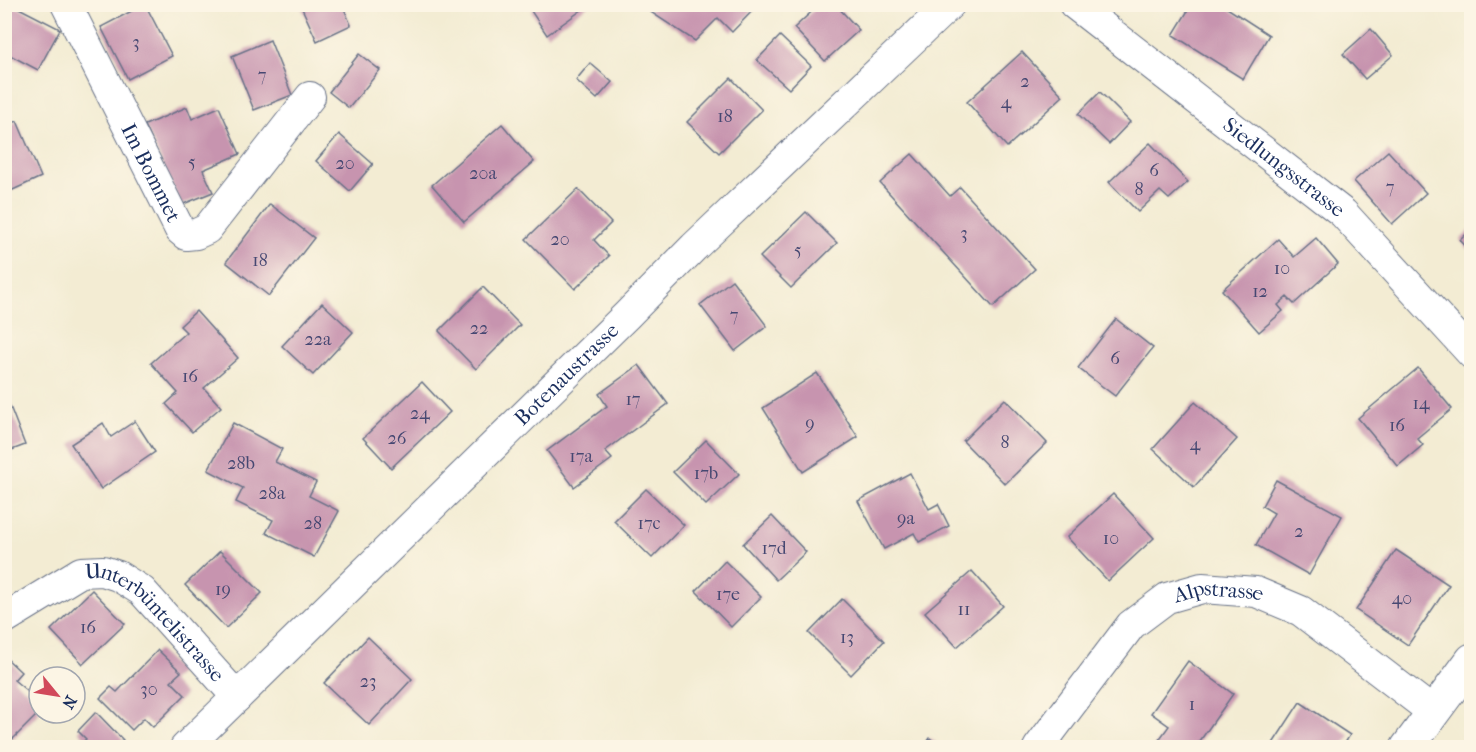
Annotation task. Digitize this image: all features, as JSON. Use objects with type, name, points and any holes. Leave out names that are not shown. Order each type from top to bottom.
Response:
[{"type":"street","name":"Im Bommet","points":[[66,4],[174,219],[186,235],[207,229],[310,98]]},
{"type":"street","name":"Botenaustrasse","points":[[185,747],[694,247],[950,4]]},
{"type":"street","name":"Siedlungsstrasse","points":[[1074,4],[1343,213],[1472,354]]},
{"type":"street","name":"Unterbüntelistrasse","points":[[4,619],[81,572],[103,571],[118,576],[142,591],[237,697]]},
{"type":"street","name":"Alpstrasse","points":[[1038,747],[1131,625],[1167,598],[1202,588],[1256,592],[1301,611],[1433,712]]},
{"type":"street","points":[[1407,747],[1472,660]]},
{"type":"building","points":[[145,4],[172,56],[128,79],[101,27]]},
{"type":"building","points":[[300,4],[342,4],[351,25],[317,41]]},
{"type":"building","points":[[539,4],[590,4],[547,35],[531,11]]},
{"type":"building","points":[[656,4],[759,4],[732,32],[718,18],[695,41],[649,11]]},
{"type":"building","points":[[820,4],[835,4],[859,30],[825,61],[794,28]]},
{"type":"building","points":[[1192,4],[1221,4],[1269,35],[1243,79],[1173,35]]},
{"type":"building","points":[[13,5],[60,29],[38,70],[4,52],[4,21]]},
{"type":"building","points":[[1371,29],[1393,55],[1365,79],[1343,54]]},
{"type":"building","points":[[780,36],[811,66],[789,89],[757,60]]},
{"type":"building","points":[[270,40],[292,95],[254,110],[232,56]]},
{"type":"building","points":[[1022,52],[1063,96],[1007,147],[967,102]]},
{"type":"building","points":[[359,54],[380,70],[349,108],[329,92]]},
{"type":"building","points":[[590,63],[612,82],[597,99],[576,80]]},
{"type":"building","points":[[731,78],[762,110],[719,153],[687,122]]},
{"type":"building","points":[[1100,92],[1130,122],[1109,144],[1078,114]]},
{"type":"building","points":[[187,107],[192,119],[219,107],[240,154],[203,170],[213,192],[181,205],[145,125]]},
{"type":"building","points":[[17,121],[41,177],[4,194],[4,127]]},
{"type":"building","points":[[502,124],[534,162],[464,222],[432,185]]},
{"type":"building","points":[[339,134],[373,164],[350,191],[316,161]]},
{"type":"building","points":[[1150,143],[1188,182],[1169,199],[1160,191],[1138,212],[1109,182]]},
{"type":"building","points":[[1388,151],[1426,193],[1392,224],[1354,181]]},
{"type":"building","points":[[912,154],[950,196],[960,187],[1035,269],[993,307],[880,183]]},
{"type":"building","points":[[578,189],[611,223],[594,240],[609,256],[575,289],[526,239]]},
{"type":"building","points":[[270,204],[314,238],[269,296],[226,262]]},
{"type":"building","points":[[806,212],[837,243],[791,288],[760,257]]},
{"type":"building","points":[[1472,229],[1472,253],[1460,240]]},
{"type":"building","points":[[1316,238],[1338,264],[1294,304],[1287,297],[1278,305],[1283,311],[1259,332],[1222,290],[1278,239],[1294,257]]},
{"type":"building","points":[[732,280],[767,326],[735,351],[700,305]]},
{"type":"building","points":[[483,287],[520,325],[476,369],[439,331]]},
{"type":"building","points":[[322,303],[353,332],[313,375],[282,346]]},
{"type":"building","points":[[196,311],[238,358],[204,388],[221,407],[192,432],[166,404],[178,393],[151,363],[186,332],[180,326]]},
{"type":"building","points":[[1116,319],[1153,348],[1115,396],[1078,368]]},
{"type":"building","points":[[639,365],[668,404],[605,451],[612,459],[574,487],[547,451],[607,406],[599,394]]},
{"type":"building","points":[[1418,368],[1452,409],[1417,438],[1423,445],[1398,466],[1358,418]]},
{"type":"building","points":[[817,373],[858,437],[803,472],[763,408]]},
{"type":"building","points":[[422,382],[450,412],[391,468],[363,438]]},
{"type":"building","points":[[4,391],[25,445],[4,453]]},
{"type":"building","points":[[1005,399],[1047,443],[1005,484],[963,441]]},
{"type":"building","points":[[1195,402],[1237,439],[1194,487],[1153,449]]},
{"type":"building","points":[[135,421],[155,452],[101,489],[71,444],[103,423],[111,437]]},
{"type":"building","points":[[233,423],[282,449],[275,462],[316,482],[309,496],[339,511],[314,557],[266,533],[273,520],[236,502],[243,488],[208,470]]},
{"type":"building","points":[[706,440],[739,474],[706,505],[673,472]]},
{"type":"building","points":[[910,473],[929,509],[938,504],[949,526],[919,542],[914,533],[884,549],[858,501]]},
{"type":"building","points":[[1276,480],[1342,516],[1309,575],[1256,545],[1274,513],[1262,506]]},
{"type":"building","points":[[646,489],[684,525],[652,558],[614,521]]},
{"type":"building","points":[[1113,494],[1154,538],[1108,581],[1067,537]]},
{"type":"building","points":[[772,516],[806,552],[776,580],[743,544]]},
{"type":"building","points":[[1396,550],[1449,585],[1408,645],[1356,610]]},
{"type":"building","points":[[220,551],[262,593],[226,628],[185,585]]},
{"type":"building","points":[[725,561],[761,597],[731,627],[696,591]]},
{"type":"building","points":[[972,571],[1003,606],[957,647],[925,612]]},
{"type":"building","points":[[92,590],[125,624],[83,664],[51,630]]},
{"type":"building","points":[[842,599],[884,641],[851,675],[809,633]]},
{"type":"building","points":[[368,637],[412,679],[369,725],[324,683]]},
{"type":"building","points":[[158,650],[181,672],[171,681],[185,695],[153,727],[144,718],[132,730],[100,698],[111,687],[117,692]]},
{"type":"building","points":[[4,656],[21,672],[14,680],[27,691],[27,725],[13,739],[4,728]]},
{"type":"building","points":[[1188,661],[1233,694],[1195,748],[1153,748],[1169,726],[1151,713]]},
{"type":"building","points":[[1300,702],[1350,735],[1342,748],[1270,748]]},
{"type":"building","points":[[96,712],[123,740],[115,748],[77,748],[86,739],[78,731],[84,725],[87,725],[87,722]]},
{"type":"building","points":[[930,738],[942,748],[923,748]]}]
